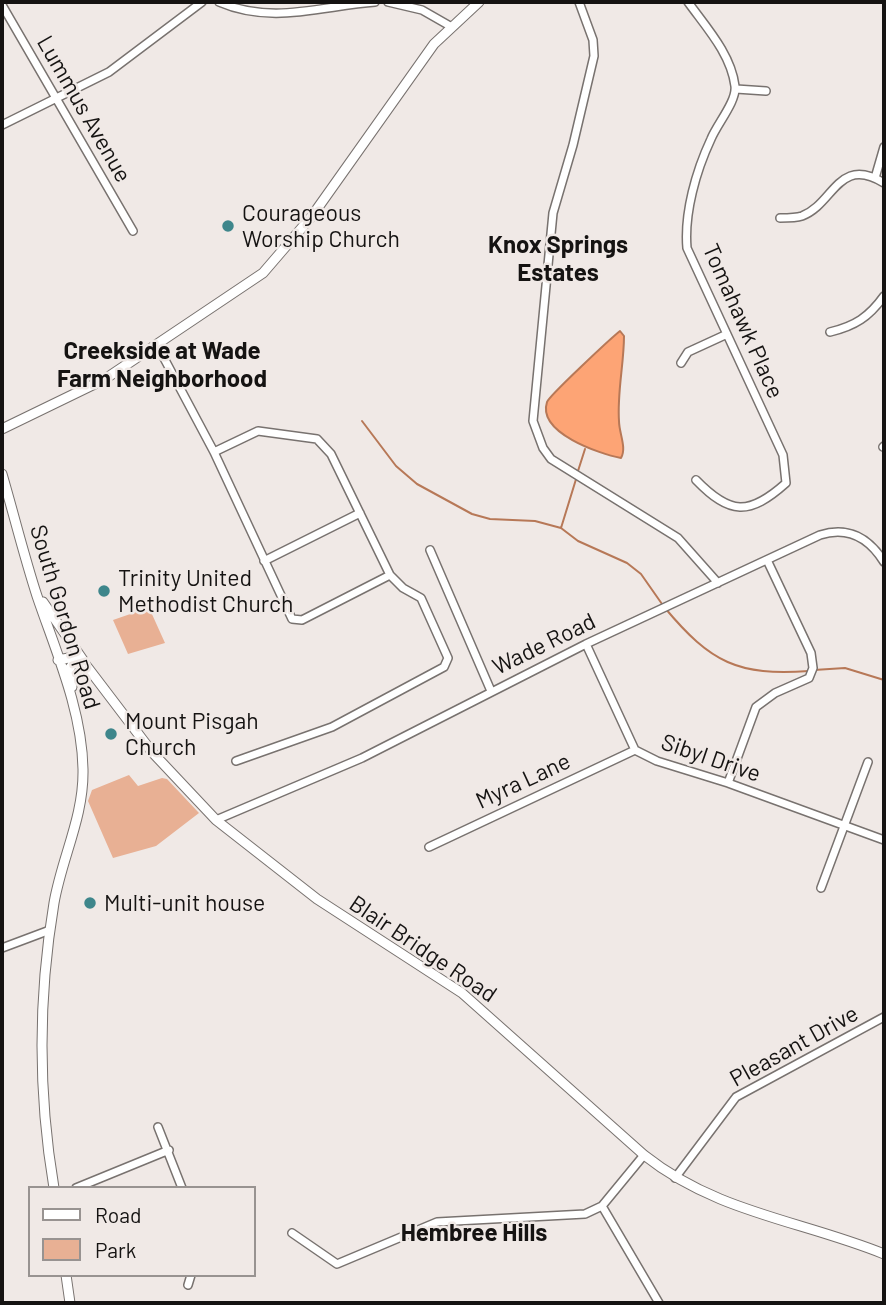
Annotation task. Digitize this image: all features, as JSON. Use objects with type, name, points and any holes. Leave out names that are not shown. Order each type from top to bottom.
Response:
[{"type":"street","points":[[2,125],[109,72],[202,2]]},
{"type":"street","points":[[219,2],[256,11],[297,15],[375,2]]},
{"type":"street","points":[[388,2],[422,10],[450,26]]},
{"type":"street","points":[[2,429],[63,402],[158,345],[243,289],[281,256],[419,64],[450,26],[479,2]]},
{"type":"street","points":[[579,2],[593,40],[594,57],[553,213],[533,421],[543,448],[551,459],[678,538],[718,583]]},
{"type":"street","points":[[688,2],[731,66],[736,89],[766,91]]},
{"type":"street","name":"Lummus Avenue","points":[[2,5],[133,231]]},
{"type":"street","name":"Tomahawk Place","points":[[696,480],[722,504],[736,508],[765,499],[786,483],[783,455],[691,261],[685,229],[709,141],[736,89]]},
{"type":"street","points":[[875,178],[884,147]]},
{"type":"street","points":[[780,218],[803,216],[838,182],[858,174],[884,183]]},
{"type":"street","points":[[830,332],[852,327],[864,319],[884,296]]},
{"type":"street","points":[[681,363],[688,352],[725,335]]},
{"type":"street","points":[[158,345],[214,452],[292,619],[302,620],[390,575]]},
{"type":"street","points":[[214,452],[258,431],[317,439],[331,454],[390,575],[403,588],[421,598],[448,658],[444,667],[332,727],[236,761]]},
{"type":"street","name":"South Gordon Road","points":[[2,474],[36,592],[70,694],[83,756],[83,798],[55,899],[50,930],[40,1042],[44,1115],[54,1186]]},
{"type":"street","points":[[264,561],[360,513]]},
{"type":"street","name":"Wade Road","points":[[216,820],[362,758],[586,644],[820,534],[843,531],[867,540],[884,562]]},
{"type":"street","points":[[430,550],[491,691]]},
{"type":"street","points":[[728,783],[756,707],[775,693],[809,678],[813,668],[811,653],[767,560]]},
{"type":"street","name":"Blair Bridge Road","points":[[36,592],[147,746],[216,820],[317,899],[461,993],[644,1155],[674,1178],[715,1199],[817,1229],[884,1254]]},
{"type":"street","name":"Sibyl Drive","points":[[586,644],[635,750],[657,761],[728,783],[884,840]]},
{"type":"street","points":[[58,660],[79,657],[88,667]]},
{"type":"street","points":[[70,694],[69,669],[76,663],[88,667]]},
{"type":"street","name":"Myra Lane","points":[[429,847],[635,750]]},
{"type":"street","points":[[821,888],[868,762]]},
{"type":"street","points":[[2,947],[50,930]]},
{"type":"street","name":"Pleasant Drive","points":[[674,1178],[736,1097],[884,1017]]},
{"type":"street","points":[[158,1127],[182,1186]]},
{"type":"street","points":[[81,1186],[169,1150]]},
{"type":"street","points":[[292,1233],[337,1264],[437,1222],[576,1216],[602,1206],[644,1155]]},
{"type":"street","points":[[602,1206],[659,1303]]},
{"type":"street","points":[[66,1277],[69,1303]]},
{"type":"street","points":[[188,1285],[190,1277]]},
{"type":"green space","points":[[139,611],[151,612],[165,643],[128,654],[113,620]]},
{"type":"green space","points":[[129,775],[138,786],[162,778],[167,779],[199,813],[156,846],[113,858],[88,801],[92,790]]},
{"type":"shaded area","points":[[620,331],[624,336],[619,410],[623,445],[621,458],[572,440],[551,423],[546,413],[550,398]]},
{"type":"waterway","points":[[362,421],[396,466],[417,484],[472,514],[490,519],[535,521],[561,528],[578,541],[627,563],[641,574],[662,604]]},
{"type":"waterway","points":[[578,471],[585,449]]},
{"type":"waterway","points":[[561,528],[577,476]]},
{"type":"waterway","points":[[665,608],[697,642],[728,662],[763,671],[809,671]]},
{"type":"waterway","points":[[814,670],[845,668],[884,680]]},
{"type":"place","name":"Courageous Worship Church","points":[[228,226]]},
{"type":"place","name":"Trinity United Methodist Church","points":[[104,591]]},
{"type":"place","name":"Mount Pisgah Church","points":[[111,734]]},
{"type":"place","name":"Multi-unit house","points":[[90,903]]},
{"type":"district","name":"Knox Springs Estates","points":[[558,259]]},
{"type":"district","name":"Creekside at Wade Farm Neighborhood","points":[[162,365]]},
{"type":"district","name":"Hembree Hills","points":[[474,1233]]}]
